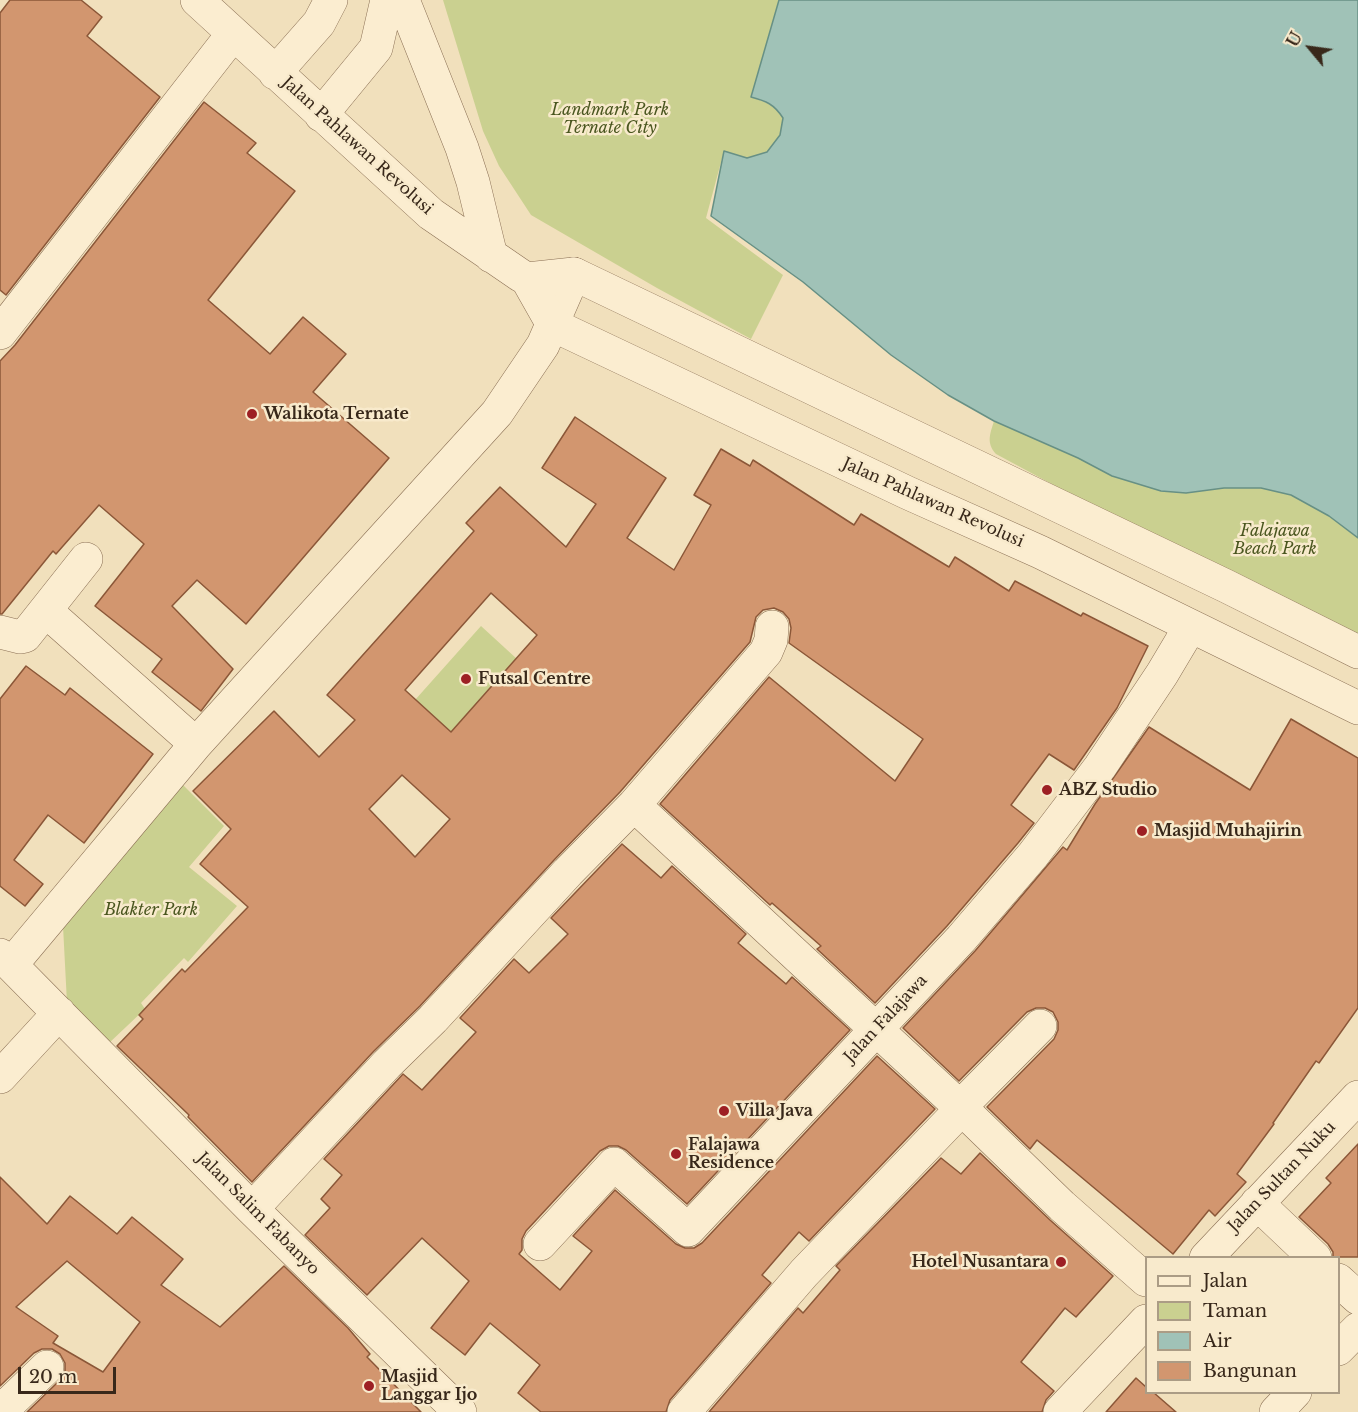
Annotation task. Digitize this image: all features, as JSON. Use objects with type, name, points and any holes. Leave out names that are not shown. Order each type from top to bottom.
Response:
[{"type":"street","name":"Jalan Pahlawan Revolusi","points":[[197,0],[431,214],[527,279],[553,325],[897,488],[1040,552],[1358,708]]},
{"type":"street","points":[[275,73],[319,23],[331,0]]},
{"type":"street","points":[[321,115],[376,48],[387,0]]},
{"type":"street","points":[[403,0],[462,148],[473,182],[491,256]]},
{"type":"street","points":[[0,333],[233,34]]},
{"type":"street","points":[[527,279],[574,274],[1226,586],[1358,652]]},
{"type":"street","points":[[5,960],[195,744],[497,413],[543,345],[574,274]]},
{"type":"street","points":[[0,632],[25,636],[86,559]]},
{"type":"street","points":[[46,611],[195,744]]},
{"type":"street","points":[[252,1209],[387,1064],[433,1019],[568,872],[634,805],[766,652],[771,640],[772,627]]},
{"type":"street","name":"Jalan Falajawa","points":[[540,1244],[614,1164],[688,1230],[961,939],[1047,837],[1125,730],[1190,627]]},
{"type":"street","points":[[634,805],[960,1107],[1062,1206],[1145,1279]]},
{"type":"street","name":"Jalan Salim Fabanyo","points":[[5,960],[453,1410]]},
{"type":"street","points":[[0,1077],[59,1013]]},
{"type":"street","points":[[684,1412],[804,1274],[951,1120],[960,1107],[1040,1026]]},
{"type":"street","name":"Jalan Sultan Nuku","points":[[1207,1256],[1358,1097]]},
{"type":"street","points":[[1257,1203],[1314,1256]]},
{"type":"street","points":[[1340,1282],[1358,1298]]},
{"type":"street","points":[[1060,1412],[1145,1322]]},
{"type":"street","points":[[1340,1347],[1358,1329]]},
{"type":"street","points":[[0,1412],[47,1367]]},
{"type":"street","points":[[1276,1412],[1293,1394]]},
{"type":"green space","name":"Landmark Park Ternate City","points":[[443,0],[779,0],[751,97],[769,104],[780,113],[783,118],[780,135],[767,152],[747,158],[724,151],[706,218],[783,275],[751,339],[531,215],[499,166],[483,131]]},
{"type":"green space","name":"Falajawa Beach Park","points":[[994,421],[1078,458],[1112,476],[1224,488],[1261,488],[1291,495],[1329,516],[1358,538],[1358,635],[1102,511],[996,454],[990,442]]},
{"type":"green space","name":"Futsal Centre","points":[[481,626],[517,659],[451,732],[415,700]]},
{"type":"green space","name":"Blakter Park","points":[[181,783],[224,826],[189,867],[237,906],[188,962],[184,958],[141,1003],[145,1009],[108,1044],[67,1003],[63,926]]},
{"type":"water","points":[[779,0],[1358,0],[1358,538],[1329,516],[1291,495],[1261,488],[1224,488],[1186,493],[1161,491],[1112,476],[1078,458],[994,421],[948,395],[891,355],[803,282],[711,216],[724,151],[747,158],[767,152],[780,135],[783,118],[780,113],[769,104],[751,97]]},
{"type":"building","points":[[10,0],[81,0],[102,17],[87,36],[160,97],[6,295],[0,290],[0,13]]},
{"type":"building","points":[[204,102],[256,143],[247,153],[295,191],[208,300],[270,354],[303,317],[346,354],[313,392],[389,458],[246,624],[197,580],[172,606],[233,669],[201,711],[152,672],[162,659],[95,606],[144,544],[99,505],[56,554],[53,551],[0,614],[0,361],[15,345]]},
{"type":"building","points":[[575,417],[666,478],[627,538],[674,570],[711,505],[694,495],[721,449],[750,466],[753,460],[854,525],[861,514],[949,567],[955,557],[1009,591],[1015,581],[1081,616],[1083,613],[1148,646],[1117,708],[1074,770],[1049,754],[1011,805],[1034,823],[947,926],[875,1003],[817,949],[821,946],[772,903],[770,905],[660,804],[769,677],[895,781],[923,739],[789,643],[791,628],[789,619],[783,612],[774,608],[763,610],[756,617],[750,642],[620,792],[252,1182],[188,1117],[189,1115],[117,1046],[143,1019],[139,1015],[182,969],[185,972],[248,907],[200,864],[231,829],[193,791],[274,711],[319,757],[355,720],[327,695],[474,531],[466,523],[500,487],[566,547],[596,504],[542,468]],"holes":[[[491,593],[537,635],[451,732],[405,690]],[[402,775],[450,819],[415,857],[369,809]]]},
{"type":"building","points":[[26,666],[65,695],[70,688],[153,754],[84,843],[48,815],[14,860],[43,884],[25,906],[0,886],[0,699]]},
{"type":"building","points":[[1291,719],[1358,758],[1358,1008],[1319,1063],[1316,1061],[1237,1174],[1246,1182],[1215,1216],[1209,1210],[1173,1254],[1037,1140],[1030,1149],[987,1107],[1054,1039],[1058,1030],[1058,1022],[1053,1012],[1045,1008],[1036,1008],[1027,1012],[959,1081],[903,1028],[975,951],[1063,847],[1067,850],[1095,804],[1149,727],[1250,790]]},
{"type":"building","points":[[622,844],[661,878],[672,866],[746,934],[738,943],[786,984],[792,977],[850,1030],[687,1204],[626,1150],[618,1146],[609,1146],[600,1151],[526,1231],[522,1239],[522,1250],[519,1254],[560,1290],[592,1251],[573,1236],[615,1190],[676,1244],[685,1248],[694,1248],[702,1243],[877,1056],[935,1109],[809,1241],[799,1232],[762,1275],[771,1283],[670,1400],[666,1412],[541,1412],[518,1393],[540,1365],[490,1323],[465,1355],[431,1328],[469,1281],[422,1238],[367,1295],[305,1235],[330,1208],[321,1199],[342,1175],[324,1159],[403,1074],[422,1090],[476,1032],[460,1018],[514,959],[529,973],[568,934],[551,918]]},
{"type":"building","points":[[1358,1144],[1358,1257],[1333,1256],[1328,1244],[1299,1217],[1331,1183],[1326,1178]]},
{"type":"building","points":[[980,1153],[1113,1276],[1076,1317],[1065,1308],[1021,1362],[1054,1391],[1046,1400],[1042,1412],[709,1412],[798,1308],[803,1313],[840,1270],[836,1266],[941,1158],[961,1174]]},
{"type":"building","points":[[0,1177],[47,1224],[70,1196],[117,1234],[132,1217],[183,1259],[161,1285],[220,1327],[284,1266],[348,1328],[370,1354],[367,1357],[421,1412],[27,1412],[65,1373],[65,1363],[60,1354],[52,1349],[42,1349],[34,1353],[0,1386]],"holes":[[[67,1261],[140,1322],[103,1372],[53,1343],[58,1336],[16,1307]]]},
{"type":"building","points":[[1136,1378],[1145,1386],[1145,1394],[1155,1394],[1176,1412],[1106,1412]]},
{"type":"place","name":"Walikota Ternate","points":[[252,414]]},
{"type":"place","name":"Futsal Centre","points":[[466,679]]},
{"type":"place","name":"ABZ Studio","points":[[1047,790]]},
{"type":"place","name":"Masjid Muhajirin","points":[[1142,831]]},
{"type":"place","name":"Villa Java","points":[[724,1111]]},
{"type":"place","name":"Falajawa Residence","points":[[676,1154]]},
{"type":"place","name":"Hotel Nusantara","points":[[1061,1262]]},
{"type":"place","name":"Masjid Langgar Ijo","points":[[369,1386]]}]
